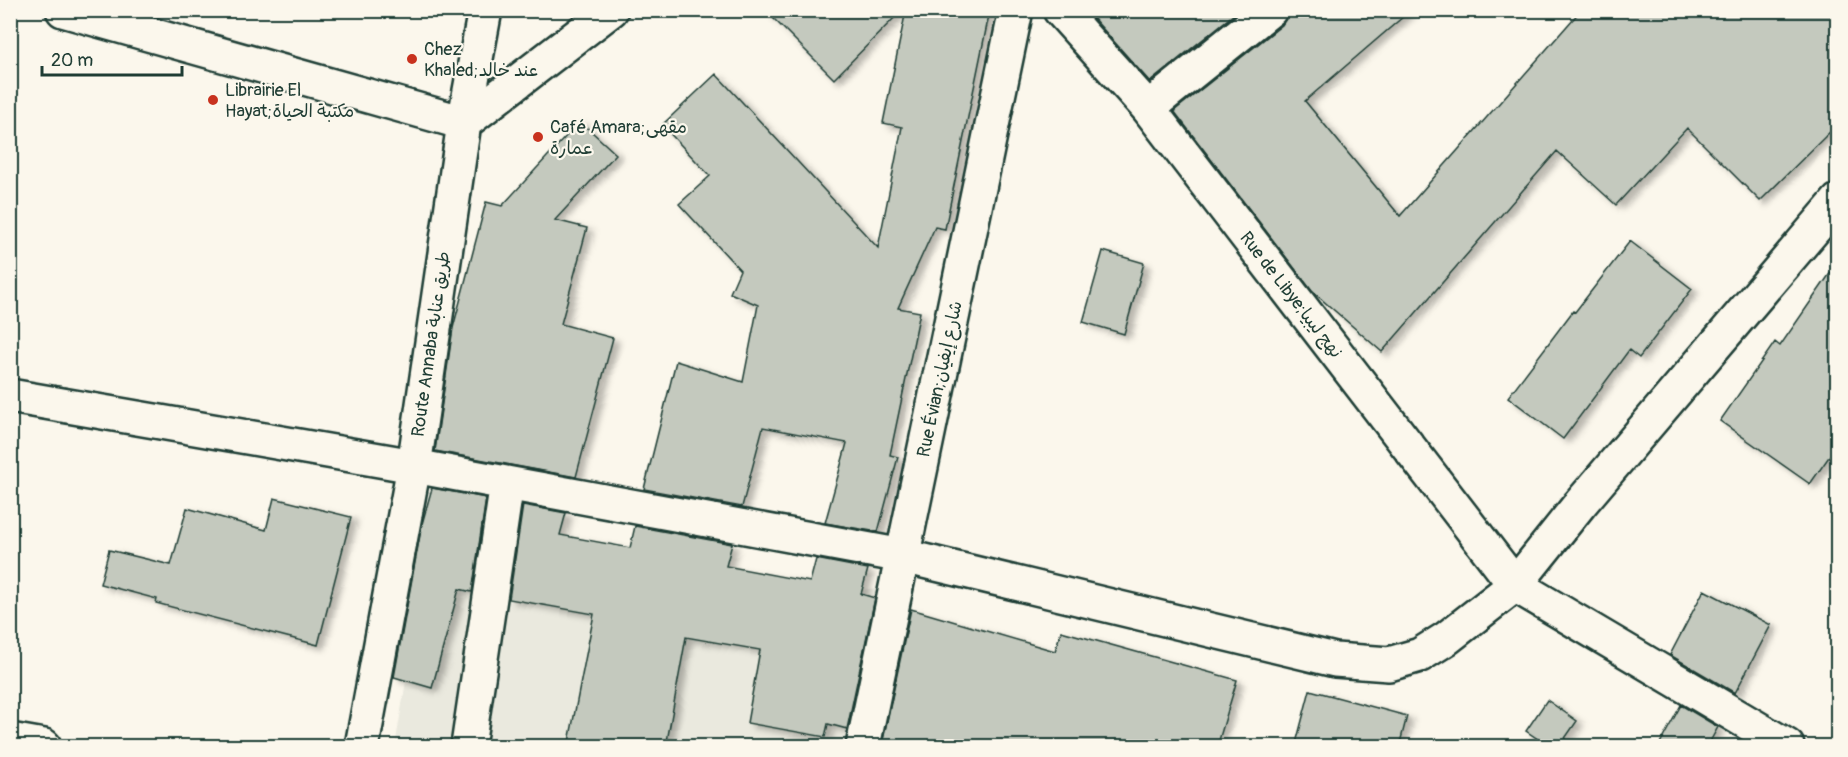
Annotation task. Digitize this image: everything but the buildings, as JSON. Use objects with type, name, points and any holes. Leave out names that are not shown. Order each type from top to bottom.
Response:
[{"type":"street","points":[[63,10],[464,123],[611,10]]},
{"type":"street","name":"Route Annaba طريق عنابة","points":[[362,747],[414,466],[464,123],[485,10]]},
{"type":"street","name":"Rue Évian;شارع إيفيان","points":[[863,747],[1016,10]]},
{"type":"street","name":"Rue de Libye;نهج ليبيا","points":[[1060,10],[1148,108],[1515,585]]},
{"type":"street","points":[[1148,108],[1270,10]]},
{"type":"street","points":[[10,396],[414,466],[903,556],[1335,660],[1389,664],[1420,656],[1515,585],[1580,504],[1838,201]]},
{"type":"street","points":[[468,747],[507,483]]},
{"type":"street","points":[[1515,585],[1787,747]]},
{"type":"street","points":[[10,740],[44,747]]},
{"type":"shaded area","points":[[434,516],[524,529],[853,590],[879,589],[844,746],[395,746]]},
{"type":"place","name":"Chez Khaled;عند خالد","points":[[412,59]]},
{"type":"place","name":"Librairie El Hayat;مكتبة الحياة","points":[[213,100]]},
{"type":"place","name":"Café Amara;مقهى عمارة","points":[[538,137]]}]
